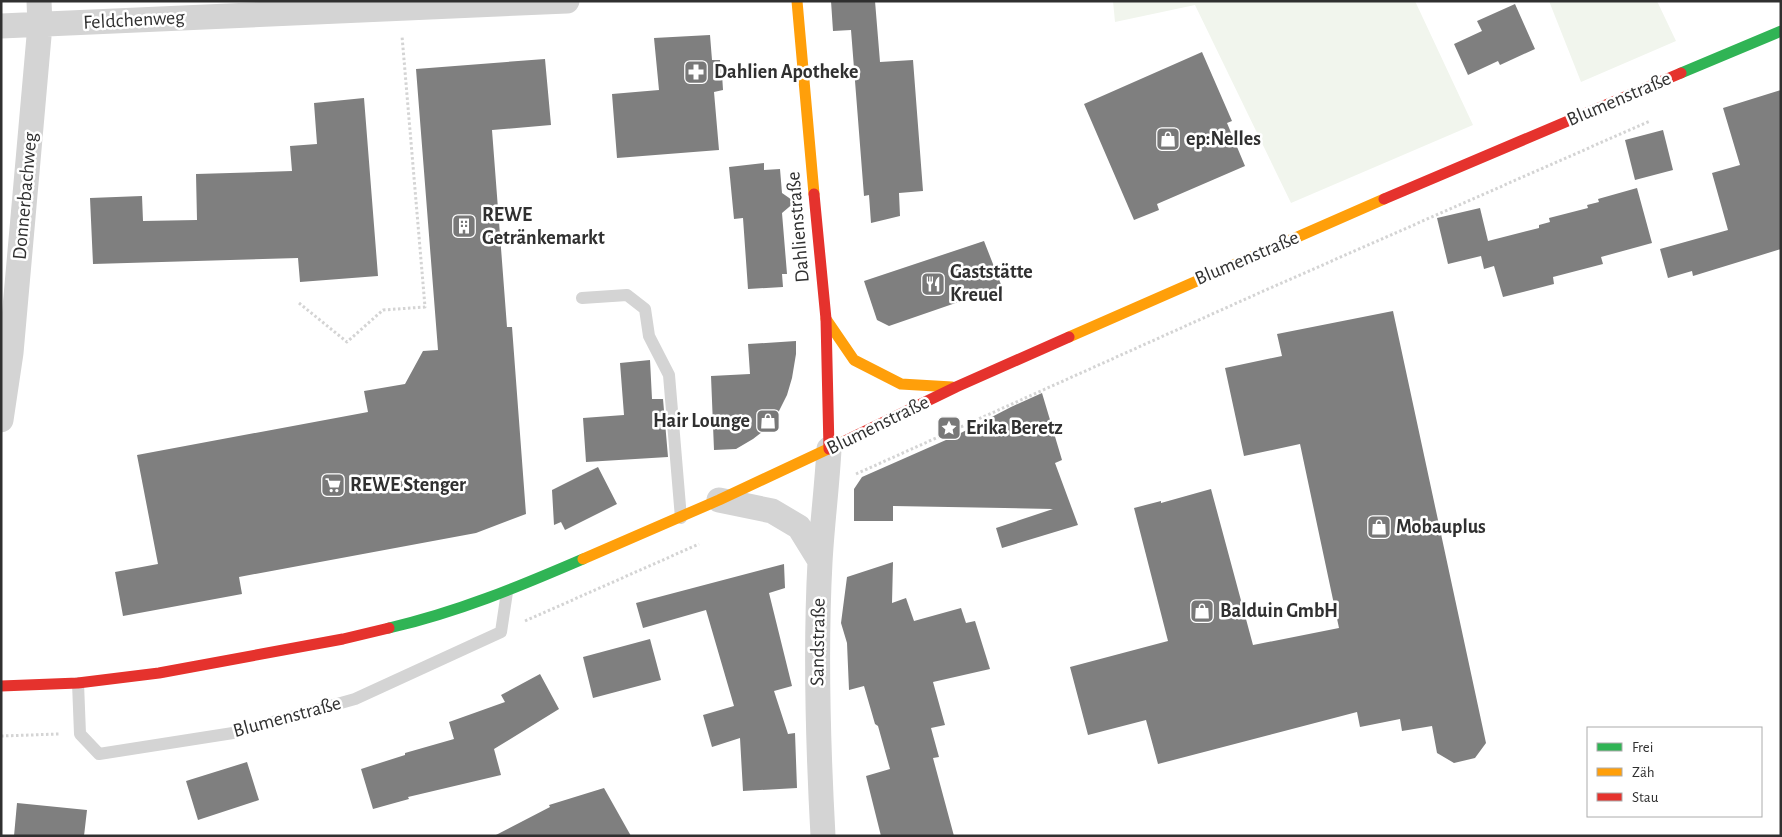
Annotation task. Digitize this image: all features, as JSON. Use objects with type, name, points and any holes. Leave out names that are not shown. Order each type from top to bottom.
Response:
[{"type":"main road","name":"Dahlienstraße","points":[[797,1],[826,319],[829,449]]},
{"type":"main road","name":"Blumenstraße","points":[[1,686],[78,683],[158,673],[343,639],[432,618],[507,592],[681,518],[956,387],[1304,233],[1781,31]]},
{"type":"main road","points":[[826,319],[854,360],[901,384],[956,387]]},
{"type":"street","name":"Feldchenweg","points":[[1,26],[40,13],[400,8],[567,1]]},
{"type":"street","name":"Donnerbachweg","points":[[1,420],[4,382],[11,353],[40,13]]},
{"type":"street","name":"Sandstraße","points":[[823,836],[817,694],[820,561],[829,449]]},
{"type":"street","points":[[719,500],[772,511],[799,527],[820,561]]},
{"type":"lane","points":[[582,298],[627,295],[645,309],[649,336],[669,375],[681,518]]},
{"type":"lane","points":[[501,632],[507,592]]},
{"type":"lane","name":"Blumenstraße","points":[[80,734],[98,754],[233,733],[355,699],[501,632]]},
{"type":"lane","points":[[78,683],[80,734]]},
{"type":"path","points":[[298,303],[347,342],[384,310],[425,307],[400,8]]},
{"type":"path","points":[[827,487],[1259,293],[1653,120]]},
{"type":"path","points":[[501,632],[700,543]]},
{"type":"path","points":[[1,736],[80,734]]},
{"type":"shaded area","points":[[1113,1],[1415,1],[1473,125],[1291,203],[1195,5],[1115,22]]},
{"type":"shaded area","points":[[1549,1],[1657,1],[1676,41],[1581,82]]},
{"type":"building","points":[[831,1],[875,1],[880,62],[913,60],[923,191],[899,193],[900,216],[871,223],[869,195],[864,196],[851,30],[833,31]]},
{"type":"building","points":[[1515,4],[1535,49],[1500,65],[1498,61],[1468,75],[1454,44],[1482,31],[1477,21]]},
{"type":"building","points":[[710,35],[712,60],[720,60],[722,74],[723,90],[714,92],[719,150],[617,158],[612,94],[659,90],[654,38]]},
{"type":"building","name":"ep:Nelles","points":[[1202,52],[1232,121],[1227,123],[1245,166],[1157,204],[1159,210],[1134,220],[1084,104]]},
{"type":"building","name":"REWE Stenger","points":[[545,59],[551,125],[492,130],[507,327],[512,327],[526,514],[476,533],[239,577],[242,594],[123,616],[115,572],[158,564],[137,455],[368,412],[364,391],[405,384],[423,351],[438,350],[416,69]]},
{"type":"building","points":[[1781,90],[1781,249],[1693,276],[1692,271],[1668,278],[1660,249],[1728,230],[1712,173],[1740,165],[1723,108]]},
{"type":"building","points":[[364,98],[378,276],[300,282],[298,258],[93,264],[90,198],[142,196],[143,221],[197,220],[196,174],[292,171],[290,146],[317,144],[314,103]]},
{"type":"building","points":[[1663,130],[1673,170],[1635,180],[1625,140]]},
{"type":"building","points":[[764,163],[764,170],[780,169],[782,193],[795,202],[782,213],[787,274],[782,274],[783,287],[748,289],[743,218],[734,219],[729,167]]},
{"type":"building","points":[[1637,188],[1652,243],[1601,257],[1603,264],[1553,277],[1554,284],[1503,297],[1494,266],[1484,269],[1481,256],[1448,264],[1437,218],[1480,208],[1488,241],[1539,228],[1539,225],[1550,222],[1549,218],[1588,208],[1587,205],[1599,202],[1598,199]]},
{"type":"building","name":"Gaststätte Kreuel","points":[[984,241],[1002,287],[889,326],[877,320],[864,281]]},
{"type":"building","points":[[1393,311],[1486,743],[1475,758],[1454,763],[1437,753],[1432,726],[1402,731],[1400,719],[1360,727],[1357,712],[1158,764],[1146,720],[1088,735],[1070,667],[1168,641],[1134,508],[1161,501],[1161,503],[1211,489],[1253,645],[1339,628],[1300,444],[1244,456],[1225,368],[1282,356],[1277,334]]},
{"type":"building","points":[[796,341],[792,378],[787,395],[778,413],[766,429],[736,449],[714,450],[711,376],[750,374],[748,344]]},
{"type":"building","points":[[650,360],[652,399],[663,399],[668,457],[586,462],[583,418],[624,415],[620,363]]},
{"type":"building","points":[[1042,393],[1062,460],[1055,463],[1078,525],[1002,548],[996,528],[1053,509],[893,506],[893,521],[854,521],[854,489],[862,477],[955,436]]},
{"type":"building","points":[[598,467],[617,504],[565,530],[561,522],[554,525],[552,490]]},
{"type":"building","points":[[893,562],[892,603],[906,598],[914,621],[961,608],[966,623],[975,621],[990,669],[933,682],[945,725],[931,728],[939,757],[933,758],[954,836],[881,836],[866,776],[890,769],[864,686],[849,690],[847,643],[841,623],[847,577]]},
{"type":"building","points":[[784,564],[785,588],[769,593],[792,686],[774,691],[788,734],[795,733],[797,788],[743,791],[740,738],[712,747],[703,715],[734,706],[706,610],[643,628],[636,603]]},
{"type":"building","points":[[650,639],[661,680],[593,698],[583,657]]},
{"type":"building","points":[[540,674],[559,709],[494,749],[501,775],[408,797],[409,799],[373,809],[361,769],[405,755],[405,753],[454,739],[449,722],[505,702],[501,695]]},
{"type":"building","points":[[247,762],[259,800],[198,820],[186,781]]},
{"type":"building","points":[[604,788],[631,836],[494,836],[550,807],[549,805]]},
{"type":"building","points":[[17,803],[87,810],[84,836],[14,836]]},
{"type":"traffic: fast","points":[[1681,73],[1781,31]]},
{"type":"traffic: fast","points":[[389,628],[464,607],[583,559]]},
{"type":"traffic: slow","points":[[797,1],[814,194]]},
{"type":"traffic: slow","points":[[1069,337],[1384,199]]},
{"type":"traffic: slow","points":[[826,319],[854,360],[901,384],[952,387]]},
{"type":"traffic: slow","points":[[583,559],[719,500],[845,441]]},
{"type":"traffic: jam","points":[[1384,199],[1681,73]]},
{"type":"traffic: jam","points":[[814,194],[826,319],[829,449]]},
{"type":"traffic: jam","points":[[845,441],[956,387],[1069,337]]},
{"type":"traffic: jam","points":[[1,686],[78,683],[159,673],[343,639],[389,628]]},
{"type":"place","name":"Dahlien Apotheke","points":[[696,72]]},
{"type":"place","name":"ep:Nelles","points":[[1168,139]]},
{"type":"place","name":"REWE Getränkemarkt","points":[[464,226]]},
{"type":"place","name":"Gaststätte Kreuel","points":[[933,284]]},
{"type":"place","name":"Hair Lounge","points":[[768,421]]},
{"type":"place","name":"Erika Beretz","points":[[949,428]]},
{"type":"place","name":"REWE Stenger","points":[[333,485]]},
{"type":"place","name":"Mobauplus","points":[[1379,527]]},
{"type":"place","name":"Balduin GmbH","points":[[1202,611]]}]
